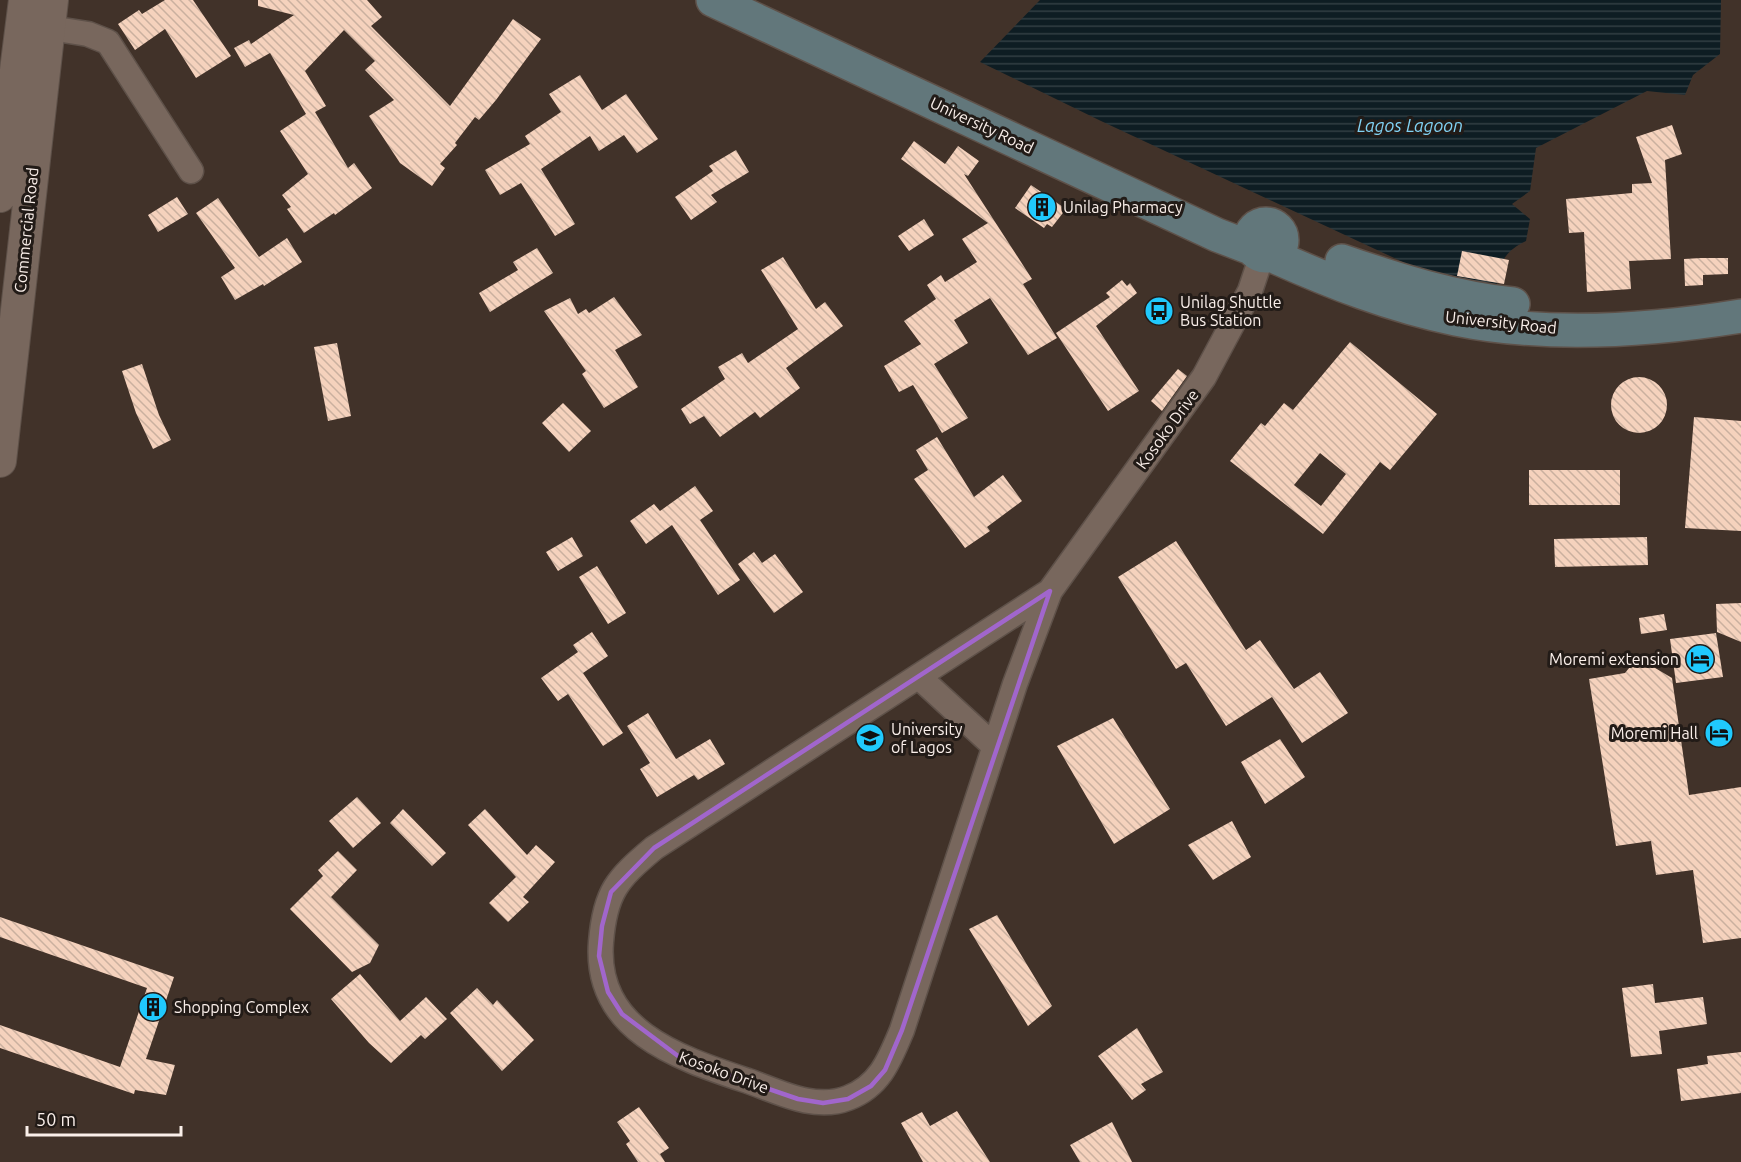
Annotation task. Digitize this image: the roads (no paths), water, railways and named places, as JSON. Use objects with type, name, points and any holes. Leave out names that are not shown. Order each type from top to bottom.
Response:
[{"type":"main road","name":"University Road","points":[[713,0],[1186,221],[1264,244],[1486,302],[1588,309],[1643,307],[1709,299],[1741,292]]},
{"type":"main road","name":"University Road","points":[[756,0],[1131,174],[1264,244],[1385,301],[1457,319],[1531,328],[1666,327],[1741,315]]},
{"type":"street","name":"Commercial Road","points":[[0,196],[25,0]]},
{"type":"street","name":"Commercial Road","points":[[0,461],[51,14]]},
{"type":"street","points":[[51,14],[108,42],[191,171]]},
{"type":"street","name":"Kosoko Drive","points":[[1050,591],[920,678],[654,848],[626,871],[610,892],[602,926],[599,956],[608,992],[635,1029],[682,1059],[798,1099],[823,1103],[848,1099],[871,1086],[885,1070],[902,1030],[994,746],[1050,591],[1204,377],[1250,291],[1264,244]]},
{"type":"street","points":[[920,678],[994,746]]},
{"type":"water","name":"Lagos Lagoon","points":[[1040,0],[1721,0],[1720,54],[1693,75],[1685,95],[1647,91],[1536,148],[1530,191],[1512,204],[1530,219],[1526,241],[1511,250],[1503,261],[1496,292],[1467,292],[980,62]]},
{"type":"place","name":"Unilag Pharmacy","points":[[1042,207]]},
{"type":"place","name":"Unilag Shuttle Bus Station","points":[[1159,311]]},
{"type":"place","name":"Moremi extension","points":[[1700,659]]},
{"type":"place","name":"Moremi Hall","points":[[1719,733]]},
{"type":"place","name":"University of Lagos","points":[[870,738]]},
{"type":"place","name":"Shopping Complex","points":[[153,1007]]}]
